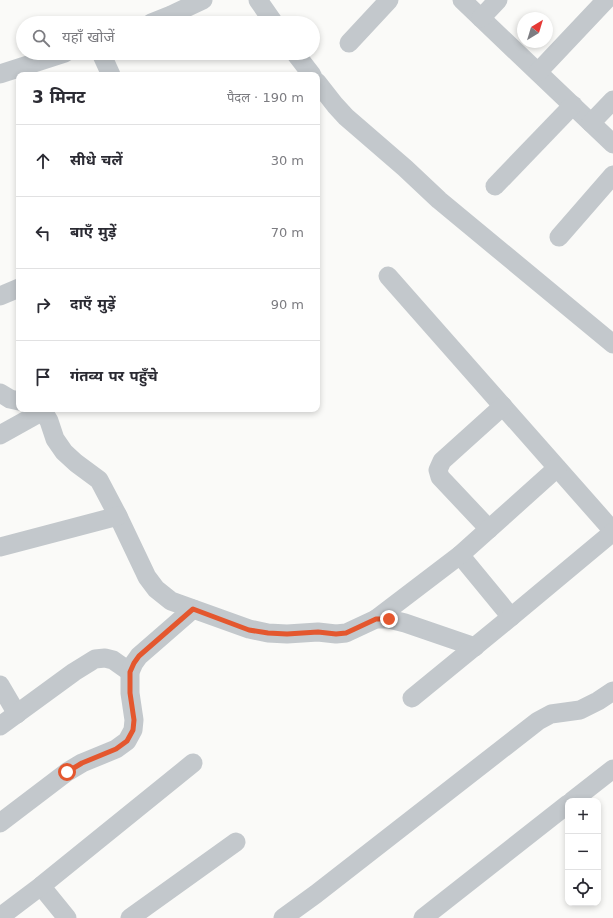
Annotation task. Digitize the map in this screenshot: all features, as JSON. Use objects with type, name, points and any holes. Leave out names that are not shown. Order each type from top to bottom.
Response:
[{"type":"street","points":[[168,16],[203,0]]},
{"type":"street","points":[[258,0],[269,16]]},
{"type":"street","points":[[349,43],[389,0]]},
{"type":"street","points":[[462,0],[613,144]]},
{"type":"street","points":[[481,18],[498,0]]},
{"type":"street","points":[[538,72],[606,0]]},
{"type":"street","points":[[18,72],[48,60]]},
{"type":"street","points":[[104,60],[110,72]]},
{"type":"street","points":[[300,60],[310,72]]},
{"type":"street","points":[[320,86],[346,117],[405,168],[439,200],[613,344]]},
{"type":"street","points":[[591,123],[613,100]]},
{"type":"street","points":[[495,186],[573,105]]},
{"type":"street","points":[[559,237],[613,175]]},
{"type":"street","points":[[388,276],[613,531],[412,698]]},
{"type":"street","points":[[0,296],[16,289]]},
{"type":"street","points":[[489,529],[440,477],[438,470],[442,461],[503,406]]},
{"type":"street","points":[[0,434],[38,412]]},
{"type":"street","points":[[42,412],[49,421],[55,439],[64,452],[99,480],[147,577],[156,589],[171,601],[249,630],[268,633],[346,633],[376,619],[460,555],[557,468]]},
{"type":"street","points":[[0,547],[118,516]]},
{"type":"street","points":[[460,555],[511,617]]},
{"type":"street","points":[[0,823],[67,772],[82,763],[116,749],[127,741],[133,730],[134,720],[130,693],[130,672],[134,663],[139,656],[193,609]]},
{"type":"street","points":[[376,619],[389,619],[405,623],[475,647]]},
{"type":"street","points":[[0,726],[74,672],[95,659],[105,658],[113,660],[130,672]]},
{"type":"street","points":[[0,685],[17,714]]},
{"type":"street","points":[[283,918],[538,721],[551,714],[580,710],[613,691]]},
{"type":"street","points":[[0,917],[41,886],[194,763]]},
{"type":"street","points":[[576,798],[613,769]]},
{"type":"street","points":[[423,918],[565,806]]},
{"type":"street","points":[[130,918],[236,842]]},
{"type":"street","points":[[41,886],[67,918]]},
{"type":"route","points":[[67,772],[82,763],[116,749],[127,741],[133,730],[134,720],[130,693],[130,672],[134,663],[139,656],[193,609],[249,630],[287,634],[318,632],[336,634],[346,633],[376,619],[389,619]]}]
